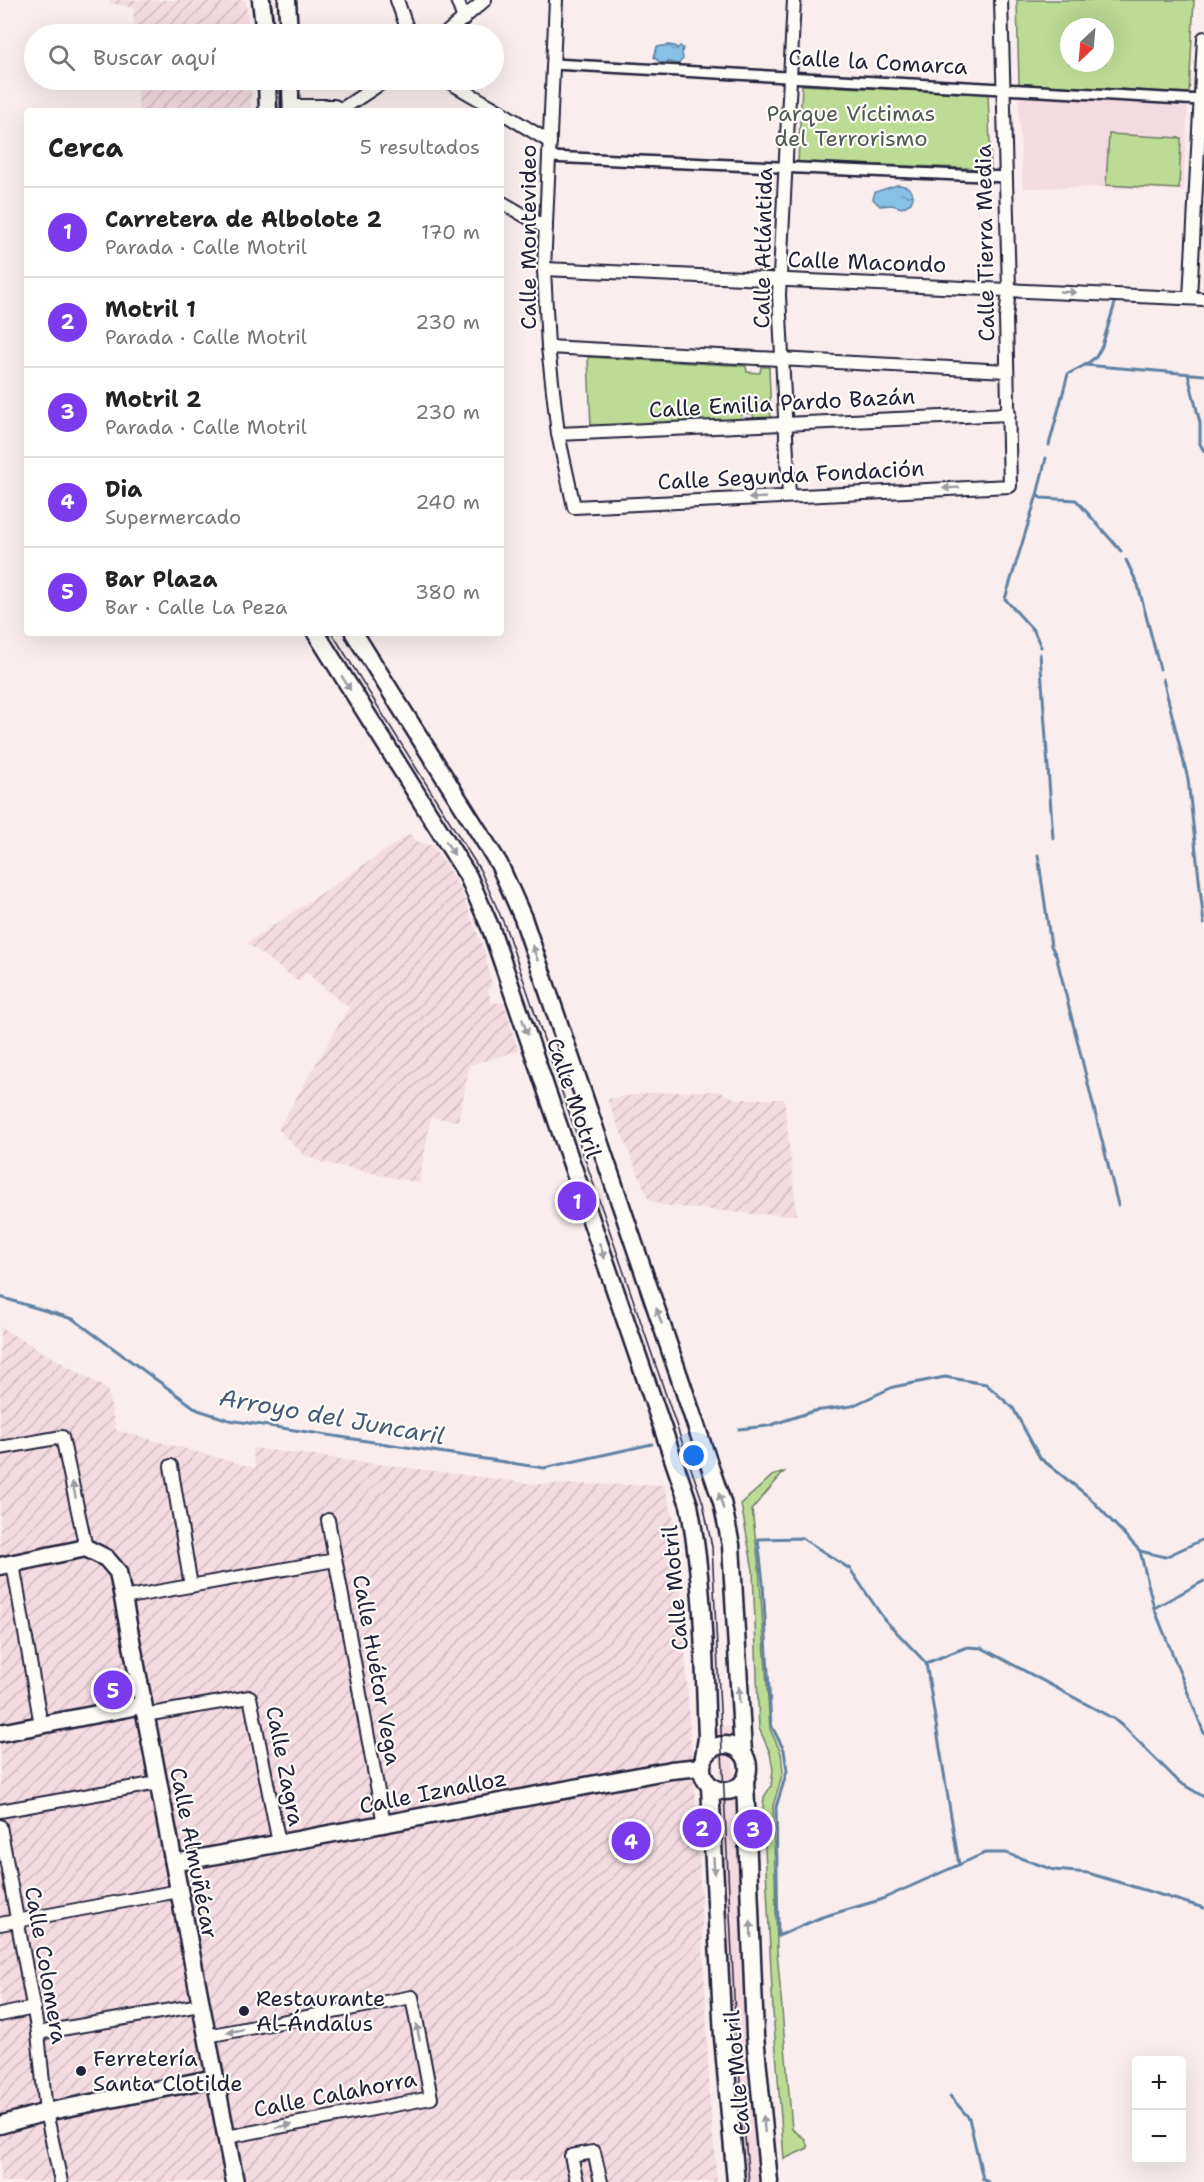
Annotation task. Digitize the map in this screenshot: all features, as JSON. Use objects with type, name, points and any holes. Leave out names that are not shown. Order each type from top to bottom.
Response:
[{"type":"street","points":[[261,0],[264,24]]},
{"type":"street","points":[[288,0],[289,24]]},
{"type":"street","points":[[397,0],[405,24]]},
{"type":"street","points":[[457,0],[464,19]]},
{"type":"street","points":[[458,24],[485,0]]},
{"type":"street","name":"Calle Montevideo","points":[[556,0],[544,269],[558,434],[574,507]]},
{"type":"street","name":"Calle Atlántida","points":[[789,496],[780,280],[794,0]]},
{"type":"street","name":"Calle Tierra Media","points":[[1001,0],[1009,289],[1006,319],[1010,486]]},
{"type":"street","points":[[1190,298],[1200,209],[1204,38]]},
{"type":"street","name":"Calle la Comarca","points":[[553,64],[1201,100]]},
{"type":"street","points":[[267,90],[268,108]]},
{"type":"street","points":[[290,90],[290,108]]},
{"type":"street","points":[[347,108],[372,90]]},
{"type":"street","points":[[463,90],[493,108]]},
{"type":"street","points":[[305,108],[334,106],[339,108]]},
{"type":"street","points":[[504,114],[550,142]]},
{"type":"street","points":[[549,157],[1006,177]]},
{"type":"street","points":[[504,204],[546,228]]},
{"type":"street","name":"Calle Macondo","points":[[544,269],[1204,299]]},
{"type":"street","points":[[549,347],[1007,371]]},
{"type":"street","name":"Calle Emilia Pardo Bazán","points":[[558,434],[1009,414]]},
{"type":"street","name":"Calle Segunda Fondación","points":[[574,507],[1010,486]]},
{"type":"street","name":"Calle Motril","points":[[318,636],[468,876],[491,929],[586,1201],[689,1505],[698,1550],[702,1601],[707,1738],[703,1762]]},
{"type":"street","name":"Calle Motril","points":[[356,636],[498,864],[523,918],[722,1502],[731,1545],[743,1753]]},
{"type":"street","points":[[0,1448],[62,1437],[86,1548],[6,1565],[41,1725]]},
{"type":"street","points":[[171,1466],[192,1586]]},
{"type":"street","name":"Calle Huétor Vega","points":[[328,1520],[384,1824]]},
{"type":"street","name":"Calle Almuñécar","points":[[86,1548],[106,1558],[118,1572],[235,2182]]},
{"type":"street","name":"Calle Huétor Vega","points":[[123,1598],[335,1560]]},
{"type":"street","name":"Calle Zagra","points":[[144,1710],[250,1696],[279,1843]]},
{"type":"street","points":[[0,1733],[144,1710]]},
{"type":"street","points":[[720,1745],[729,1745],[743,1753],[749,1768],[745,1781],[737,1789],[726,1792],[710,1786],[702,1774],[703,1762],[710,1750],[720,1745]]},
{"type":"street","name":"Calle Iznalloz","points":[[174,1863],[671,1770],[703,1762]]},
{"type":"street","name":"Calle Motril","points":[[745,1781],[755,2036],[769,2182]]},
{"type":"street","points":[[0,1812],[158,1783]]},
{"type":"street","name":"Calle Motril","points":[[710,1786],[723,2037],[736,2182]]},
{"type":"street","name":"Calle Colomera","points":[[0,1831],[34,2008],[46,2112],[61,2182]]},
{"type":"street","points":[[0,1924],[179,1891]]},
{"type":"street","name":"Calle Calahorra","points":[[207,2036],[411,1997],[414,2008],[431,2098],[227,2137]]},
{"type":"street","points":[[38,2033],[200,2005]]},
{"type":"street","points":[[0,2015],[34,2008]]},
{"type":"street","points":[[0,2125],[46,2112],[215,2078]]},
{"type":"street","points":[[576,2182],[571,2156],[594,2152],[601,2182]]},
{"type":"shaded area","points":[[109,0],[246,0],[248,24],[134,24],[133,8],[110,3]]},
{"type":"shaded area","points":[[138,90],[251,90],[251,108],[139,108]]},
{"type":"shaded area","points":[[1018,95],[1188,104],[1183,191],[1098,187],[1023,188]]},
{"type":"shaded area","points":[[410,834],[416,841],[433,846],[460,888],[485,953],[492,985],[488,990],[491,1002],[504,1003],[518,1051],[470,1065],[458,1121],[431,1117],[419,1183],[321,1162],[304,1155],[278,1129],[349,1007],[306,972],[299,982],[247,943]]},
{"type":"shaded area","points":[[718,1091],[736,1099],[784,1099],[797,1215],[753,1214],[661,1205],[649,1200],[607,1099],[649,1093]]},
{"type":"shaded area","points":[[0,1327],[107,1389],[116,1430],[255,1468],[252,1448],[534,1484],[664,1485],[678,1533],[697,1813],[710,2101],[717,2182],[0,2182]]},
{"type":"shaded area","points":[[736,1726],[737,1737],[732,1736],[735,1802],[740,1800],[740,1810],[735,1811],[736,1818],[740,1818],[763,2182],[740,2182],[717,1820],[722,1819],[722,1811],[717,1811],[717,1802],[722,1803],[719,1736],[714,1737],[713,1727]]},
{"type":"green space","points":[[1017,0],[1194,0],[1189,93],[1019,84]]},
{"type":"green space","name":"Parque Víctimas del Terrorismo","points":[[802,85],[988,94],[991,169],[798,162]]},
{"type":"green space","points":[[1109,134],[1181,138],[1179,189],[1106,185]]},
{"type":"green space","points":[[588,357],[746,366],[747,372],[760,373],[761,367],[769,367],[771,420],[754,420],[753,414],[742,413],[741,420],[591,428]]},
{"type":"green space","points":[[784,1472],[752,1509],[759,1567],[770,1729],[781,1753],[783,1772],[773,1806],[777,1950],[792,2129],[805,2139],[808,2148],[784,2159],[773,2011],[763,1807],[764,1797],[771,1786],[773,1770],[770,1753],[759,1728],[753,1570],[741,1504],[772,1476]]},
{"type":"water","points":[[669,45],[677,49],[680,46],[683,48],[683,59],[678,64],[660,63],[654,57],[657,47]]},
{"type":"water","points":[[897,185],[905,186],[912,192],[911,203],[902,208],[892,205],[880,206],[873,199],[875,192]]},
{"type":"waterway","points":[[1115,303],[1102,346],[1096,357],[1085,365],[1204,375]]},
{"type":"waterway","points":[[1049,445],[1068,374],[1085,365]]},
{"type":"waterway","points":[[1188,374],[1200,423],[1200,444],[1204,451]]},
{"type":"waterway","points":[[1046,458],[1037,495],[1041,498],[1076,500],[1121,551]]},
{"type":"waterway","points":[[1037,495],[1005,599],[1034,631],[1041,647]]},
{"type":"waterway","points":[[1126,560],[1138,585],[1160,669]]},
{"type":"waterway","points":[[1040,654],[1053,838]]},
{"type":"waterway","points":[[1163,679],[1188,779],[1204,924]]},
{"type":"waterway","points":[[1038,855],[1051,946],[1056,955],[1118,1205]]},
{"type":"waterway","name":"Arroyo del Juncaril","points":[[0,1297],[73,1319],[198,1410],[229,1420],[544,1468],[652,1444]]},
{"type":"waterway","name":"Arroyo del Juncaril","points":[[739,1429],[768,1426],[814,1411],[852,1406],[893,1387],[945,1377],[986,1384],[1013,1408],[1040,1458],[1089,1497],[1140,1551],[1165,1557],[1204,1539]]},
{"type":"waterway","points":[[959,1865],[926,1663],[884,1619],[850,1569],[802,1538],[758,1539],[763,1583],[771,1725],[784,1750],[787,1771],[776,1807],[778,1936],[822,1917],[880,1900],[985,1853],[1006,1853],[1054,1870],[1088,1873],[1204,1908]]},
{"type":"waterway","points":[[1140,1551],[1154,1608],[1204,1733]]},
{"type":"waterway","points":[[1154,1608],[1204,1581]]},
{"type":"waterway","points":[[926,1663],[967,1647],[982,1648],[1114,1719],[1179,1782],[1204,1797]]},
{"type":"waterway","points":[[950,2096],[969,2118],[983,2179],[988,2182]]},
{"type":"tram line","points":[[271,0],[274,24]]},
{"type":"tram line","points":[[282,90],[283,108]]},
{"type":"tram line","points":[[334,636],[480,870],[505,926],[703,1503],[712,1547],[736,2036],[749,2182]]},
{"type":"place","name":"Carretera de Albolote 2","points":[[577,1201]]},
{"type":"place","name":"Bar Plaza","points":[[113,1690]]},
{"type":"place","name":"Motril 1","points":[[702,1828]]},
{"type":"place","name":"Motril 2","points":[[753,1829]]},
{"type":"place","name":"Dia","points":[[631,1841]]},
{"type":"place","name":"Restaurante Al-Ándalus","points":[[244,2011]]},
{"type":"place","name":"Ferretería Santa Clotilde","points":[[81,2071]]}]
